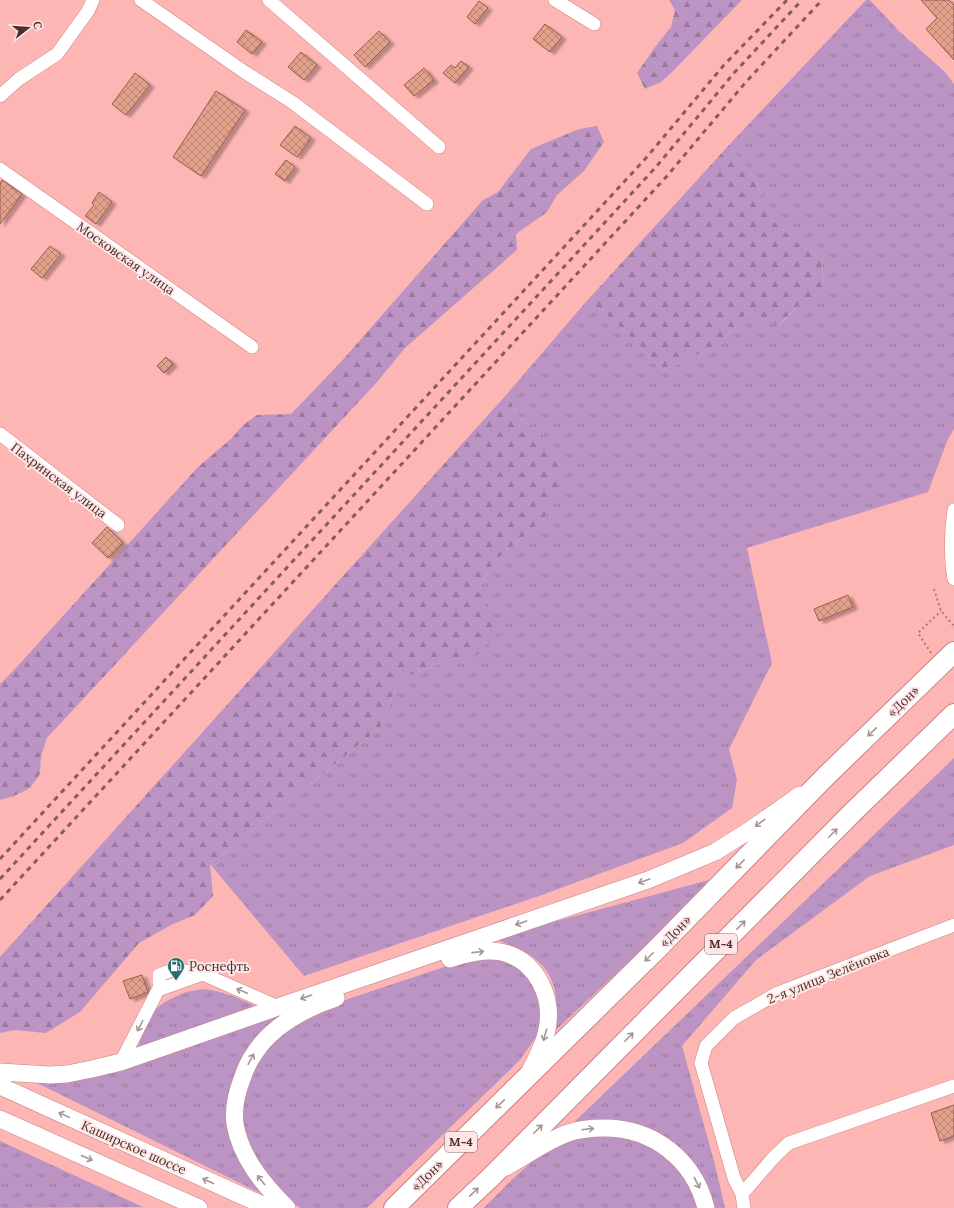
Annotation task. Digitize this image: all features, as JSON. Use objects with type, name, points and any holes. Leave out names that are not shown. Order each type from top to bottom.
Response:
[{"type":"highway","name":"«Дон»","points":[[394,1208],[657,949],[826,776],[954,652]]},
{"type":"highway","name":"М-4","points":[[458,1208],[491,1177],[853,812],[954,714]]},
{"type":"main road","points":[[0,1072],[50,1075],[67,1074],[92,1070],[121,1062],[648,880],[715,852],[826,776]]},
{"type":"main road","points":[[287,1208],[272,1194],[248,1161],[235,1123],[235,1104],[239,1087],[246,1069],[260,1045],[283,1024],[303,1012],[329,1000],[469,953],[486,951],[500,952],[515,956],[528,965],[540,980],[547,998],[548,1016],[546,1034],[528,1077]]},
{"type":"main road","name":"Каширское шоссе","points":[[0,1086],[269,1208]]},
{"type":"main road","points":[[0,1119],[199,1208]]},
{"type":"main road","points":[[491,1177],[552,1140],[569,1133],[594,1128],[620,1128],[641,1134],[664,1145],[674,1153],[691,1173],[704,1198],[706,1208]]},
{"type":"street","points":[[0,96],[19,79],[57,54],[88,11],[93,0]]},
{"type":"street","points":[[141,0],[292,102],[427,204]]},
{"type":"street","points":[[269,0],[439,147]]},
{"type":"street","points":[[555,0],[594,24]]},
{"type":"street","name":"Московская улица","points":[[0,169],[252,347]]},
{"type":"street","name":"Пахринская улица","points":[[0,434],[118,525]]},
{"type":"street","points":[[953,515],[954,536]]},
{"type":"street","points":[[953,515],[951,540],[954,579]]},
{"type":"street","name":"2-я улица Зелёновка","points":[[742,1194],[734,1178],[701,1063],[706,1046],[734,1018],[778,993],[954,925]]},
{"type":"street","points":[[121,1062],[159,983],[159,965],[173,961],[194,973],[278,1007]]},
{"type":"street","points":[[159,983],[194,973]]},
{"type":"street","points":[[744,1208],[742,1194],[788,1143],[954,1086]]},
{"type":"path","points":[[934,589],[941,611],[954,626]]},
{"type":"path","points":[[940,666],[918,633],[941,611]]},
{"type":"green space","points":[[669,0],[742,0],[673,71],[661,82],[645,89],[637,73],[671,27],[675,10]]},
{"type":"green space","points":[[866,0],[870,0],[899,31],[945,72],[954,84],[954,429],[948,439],[928,492],[747,548],[772,663],[729,749],[737,780],[732,808],[683,843],[539,896],[304,976],[210,864],[380,728],[399,680],[450,659],[473,659],[479,590],[494,562],[541,521],[538,431],[518,417],[507,394],[585,303],[603,311],[640,346],[662,371],[720,344],[747,312],[780,325],[801,303],[824,289],[822,256],[803,248],[773,221],[755,179],[729,145]]},
{"type":"green space","points":[[597,126],[604,142],[584,171],[557,195],[547,212],[516,234],[517,250],[405,348],[377,382],[47,738],[41,756],[40,774],[30,788],[14,796],[0,800],[0,684],[198,467],[232,438],[243,425],[257,415],[291,414],[340,363],[483,200],[498,192],[531,149],[579,129]]},
{"type":"green space","points":[[729,145],[755,179],[773,221],[803,248],[822,256],[824,289],[801,303],[779,325],[747,312],[720,344],[662,371],[640,346],[603,311],[585,303]]},
{"type":"green space","points":[[507,394],[518,417],[538,431],[563,459],[558,496],[541,521],[494,562],[479,590],[497,634],[473,659],[450,659],[399,680],[380,728],[210,864],[213,896],[195,915],[173,924],[139,943],[80,1012],[46,1033],[15,1030],[0,1033],[0,957]]},
{"type":"green space","points":[[954,758],[954,845],[870,876],[756,960],[682,1046],[714,1161],[725,1208],[713,1208],[680,1149],[570,1126]]},
{"type":"green space","points":[[709,880],[644,947],[556,1030],[556,999],[554,986],[543,966],[535,959],[515,947],[493,938]]},
{"type":"green space","points":[[468,959],[509,959],[538,985],[541,1030],[519,1061],[367,1208],[301,1208],[294,1204],[276,1189],[249,1148],[241,1113],[245,1084],[270,1043],[315,1013],[348,999]]},
{"type":"green space","points":[[205,989],[232,996],[257,1007],[137,1049],[147,1023],[156,1009],[179,995]]},
{"type":"green space","points":[[289,1012],[228,1113],[270,1198],[35,1082]]},
{"type":"green space","points":[[594,1134],[643,1140],[683,1169],[701,1208],[484,1208],[521,1171],[553,1147],[567,1140]]},
{"type":"green space","points":[[0,1141],[143,1207],[0,1208]]},
{"type":"building","points":[[921,0],[949,0],[954,5],[954,60],[926,29],[937,18]]},
{"type":"building","points":[[479,1],[488,8],[475,24],[467,17]]},
{"type":"building","points":[[545,24],[562,37],[550,52],[533,39]]},
{"type":"building","points":[[246,30],[262,42],[252,54],[237,42]]},
{"type":"building","points":[[379,31],[390,42],[365,67],[354,55]]},
{"type":"building","points":[[301,52],[317,65],[304,80],[288,67]]},
{"type":"building","points":[[461,61],[469,67],[455,83],[443,73],[451,65],[455,68]]},
{"type":"building","points":[[424,68],[434,80],[414,96],[404,85]]},
{"type":"building","points":[[135,73],[150,85],[126,115],[112,104]]},
{"type":"building","points":[[216,91],[245,110],[201,176],[173,157]]},
{"type":"building","points":[[295,126],[311,138],[297,157],[280,145]]},
{"type":"building","points":[[286,160],[295,167],[285,181],[275,174]]},
{"type":"building","points":[[2,180],[22,194],[0,224],[0,184]]},
{"type":"building","points":[[99,192],[112,202],[96,224],[85,216],[94,205],[92,203]]},
{"type":"building","points":[[50,246],[61,254],[42,278],[31,269]]},
{"type":"building","points":[[166,357],[173,364],[164,373],[157,366]]},
{"type":"building","points":[[107,527],[123,543],[108,558],[92,543]]},
{"type":"building","points":[[848,595],[853,607],[819,621],[814,609]]},
{"type":"building","points":[[142,975],[148,992],[130,999],[123,981]]},
{"type":"building","points":[[954,1105],[954,1136],[940,1141],[931,1113]]},
{"type":"railway","points":[[0,859],[646,158],[724,65],[787,0]]},
{"type":"railway","points":[[0,879],[656,167],[734,73],[802,0]]},
{"type":"railway","points":[[0,900],[667,176],[745,83],[822,0]]},
{"type":"place","name":"Роснефть","points":[[176,981]]}]
